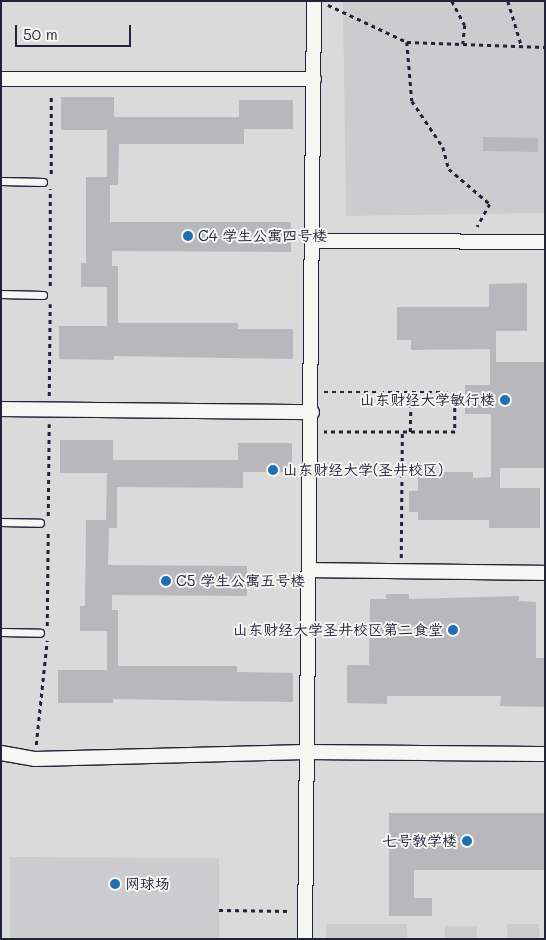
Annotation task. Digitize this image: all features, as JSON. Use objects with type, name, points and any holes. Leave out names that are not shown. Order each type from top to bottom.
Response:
[{"type":"street","points":[[305,939],[306,752],[311,570],[314,1]]},
{"type":"street","points":[[1,79],[314,79]]},
{"type":"street","points":[[313,241],[545,242]]},
{"type":"street","points":[[1,409],[312,412]]},
{"type":"street","points":[[311,570],[545,573]]},
{"type":"street","points":[[1,753],[35,759],[306,752],[545,754]]},
{"type":"lane","points":[[1,182],[43,182]]},
{"type":"lane","points":[[1,294],[43,295]]},
{"type":"lane","points":[[1,522],[40,523]]},
{"type":"lane","points":[[1,632],[40,633]]},
{"type":"path","points":[[320,1],[407,42],[545,47]]},
{"type":"path","points":[[452,1],[465,25],[463,44]]},
{"type":"path","points":[[508,1],[522,47]]},
{"type":"path","points":[[407,42],[412,101],[444,147],[449,169],[490,204],[468,242]]},
{"type":"path","points":[[35,759],[47,633],[51,79]]},
{"type":"path","points":[[312,392],[455,392],[455,432],[312,432]]},
{"type":"path","points":[[410,392],[410,432]]},
{"type":"path","points":[[400,571],[402,432]]},
{"type":"path","points":[[219,910],[305,911]]},
{"type":"shaded area","name":"山东财经大学(圣井校区)","points":[[1,1],[545,1],[545,939],[1,939]]},
{"type":"shaded area","points":[[343,1],[545,1],[545,213],[346,216]]},
{"type":"shaded area","name":"网球场","points":[[10,857],[219,858],[219,939],[10,939]]},
{"type":"shaded area","points":[[326,924],[407,924],[407,939],[326,939]]},
{"type":"shaded area","points":[[507,924],[539,924],[539,939],[507,939]]},
{"type":"shaded area","points":[[445,926],[477,926],[477,939],[445,939]]},
{"type":"building","name":"C4 学生公寓四号楼","points":[[61,97],[114,97],[114,117],[239,117],[239,100],[293,100],[293,129],[244,129],[244,144],[119,144],[118,185],[110,185],[110,222],[291,222],[291,252],[112,251],[112,266],[118,266],[118,323],[238,323],[238,329],[293,329],[293,359],[114,356],[114,360],[59,359],[59,326],[107,326],[107,287],[81,287],[81,263],[86,263],[86,177],[107,177],[107,130],[61,130]]},
{"type":"building","points":[[483,137],[538,138],[538,152],[483,151]]},
{"type":"building","name":"山东财经大学敏行楼","points":[[527,283],[527,331],[496,331],[496,362],[545,362],[545,468],[500,468],[500,488],[540,488],[540,528],[489,528],[489,520],[418,520],[418,512],[409,512],[409,491],[418,491],[418,472],[473,472],[473,478],[491,477],[491,414],[465,414],[465,385],[490,385],[490,349],[411,350],[411,340],[397,340],[397,307],[489,307],[489,284]]},
{"type":"building","name":"C5 学生公寓五号楼","points":[[60,440],[113,440],[113,460],[238,460],[238,443],[292,443],[292,472],[243,472],[243,488],[117,487],[117,528],[109,528],[108,565],[247,566],[247,596],[112,595],[112,610],[118,610],[118,666],[237,666],[237,672],[293,673],[293,702],[113,699],[113,703],[58,703],[58,670],[107,670],[107,631],[80,631],[80,606],[85,606],[86,520],[106,520],[107,473],[60,473]]},
{"type":"building","name":"山东财经大学圣井校区第二食堂","points":[[386,594],[409,594],[409,599],[519,596],[519,601],[536,602],[536,658],[545,658],[545,707],[500,706],[501,696],[387,696],[387,704],[347,703],[347,665],[369,665],[370,599],[386,599]]},
{"type":"building","name":"七号教学楼","points":[[389,813],[545,813],[545,870],[414,870],[414,898],[432,898],[432,916],[389,916]]},
{"type":"place","name":"C4 学生公寓四号楼","points":[[188,236]]},
{"type":"place","name":"山东财经大学敏行楼","points":[[505,400]]},
{"type":"place","name":"山东财经大学(圣井校区)","points":[[273,470]]},
{"type":"place","name":"C5 学生公寓五号楼","points":[[166,581]]},
{"type":"place","name":"山东财经大学圣井校区第二食堂","points":[[453,630]]},
{"type":"place","name":"七号教学楼","points":[[467,841]]},
{"type":"place","name":"网球场","points":[[115,884]]}]
